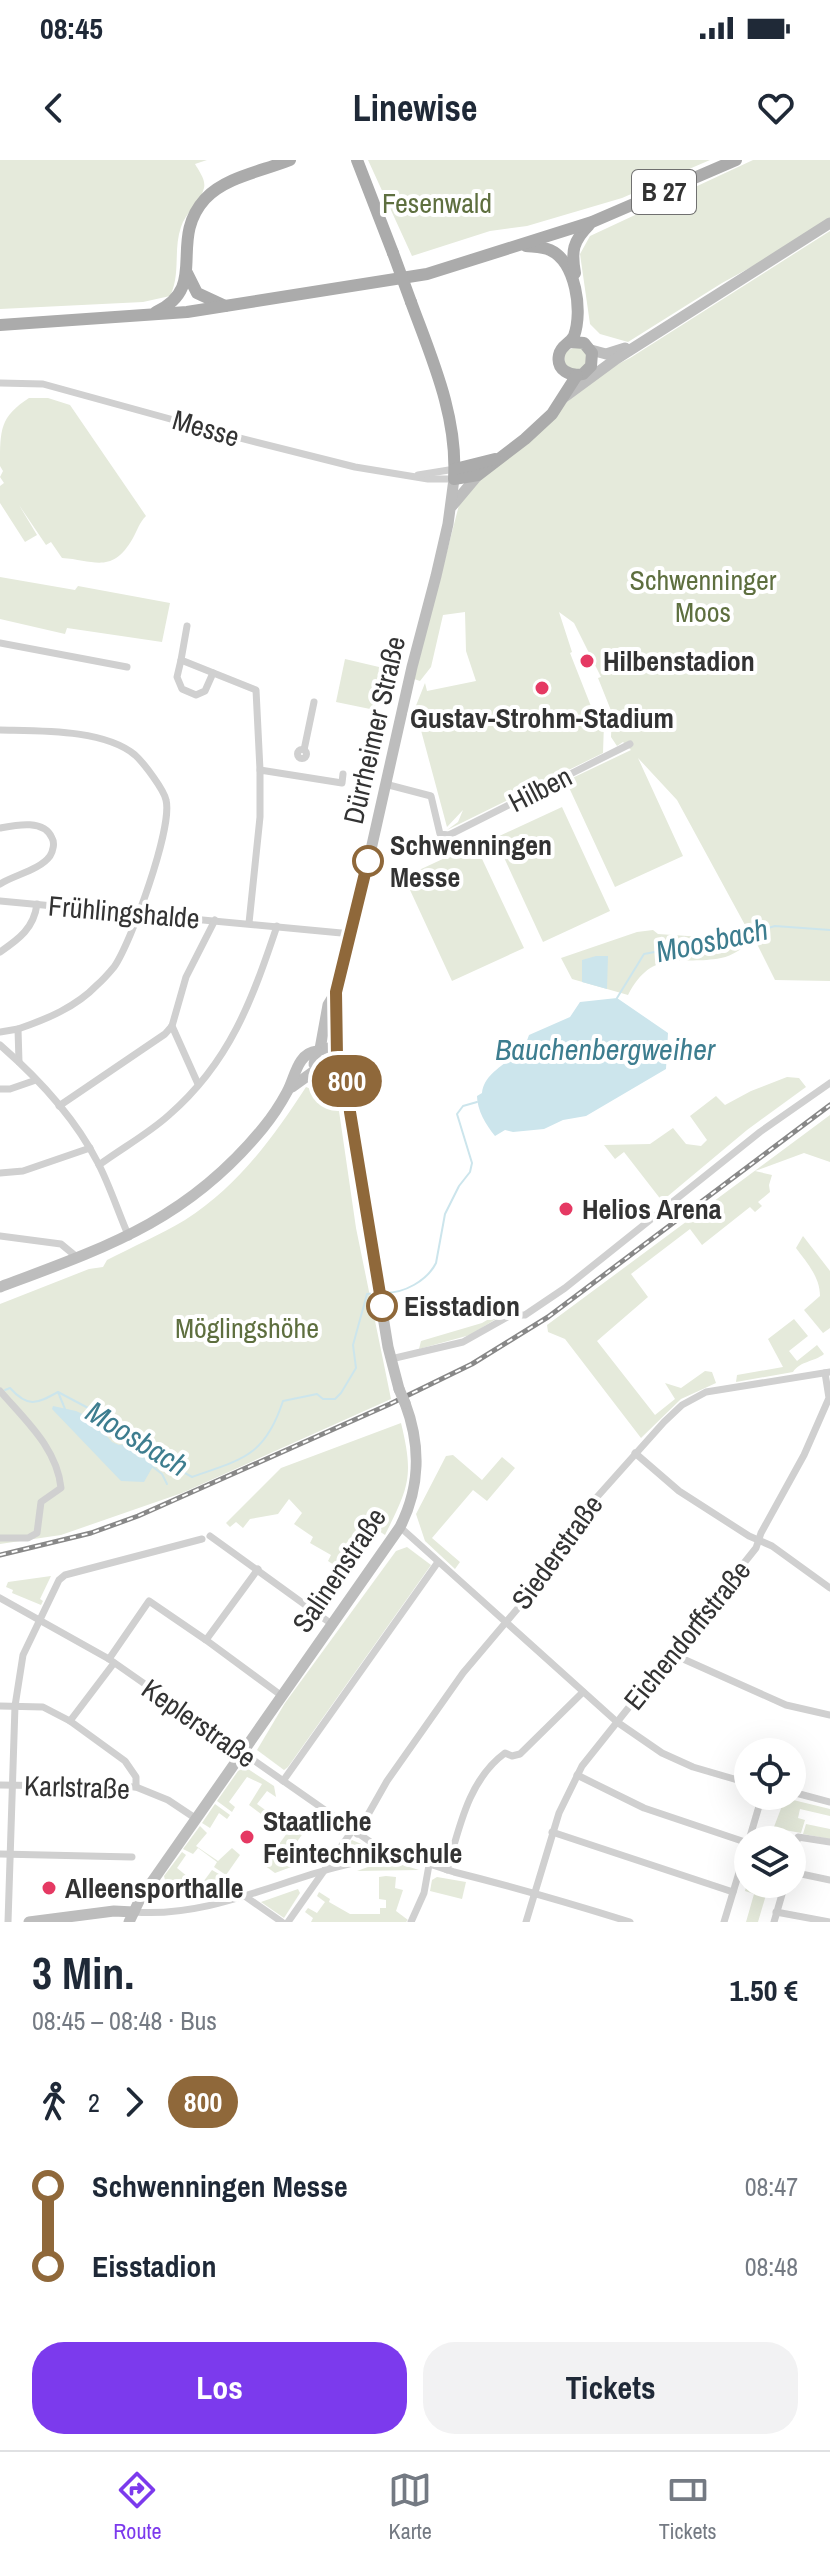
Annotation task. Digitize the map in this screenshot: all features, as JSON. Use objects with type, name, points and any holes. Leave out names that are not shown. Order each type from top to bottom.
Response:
[{"type":"main road","points":[[357,160],[445,401],[454,449],[455,474]]},
{"type":"main road","name":"B 27","points":[[0,325],[146,316],[228,307],[407,278],[592,222],[736,160]]},
{"type":"main road","points":[[228,307],[197,293],[187,271],[185,253],[189,227],[205,200],[226,184],[283,162]]},
{"type":"main road","points":[[541,424],[571,374],[591,366],[572,257],[576,239],[592,222]]},
{"type":"main road","points":[[522,245],[549,249],[566,263],[574,289],[576,328],[571,342],[559,354],[559,364],[571,374]]},
{"type":"main road","points":[[146,316],[177,299],[183,290],[187,271]]},
{"type":"main road","points":[[571,342],[588,347]]},
{"type":"main road","points":[[455,474],[478,475],[541,424],[562,399],[571,374]]},
{"type":"main road","points":[[455,474],[502,457]]},
{"type":"street","points":[[562,399],[616,359],[830,223]]},
{"type":"street","points":[[588,347],[600,354],[611,353],[651,337]]},
{"type":"street","points":[[591,366],[616,359]]},
{"type":"street","name":"Messe","points":[[0,383],[43,384],[355,467],[412,477],[455,474]]},
{"type":"street","name":"Dürrheimer Straße","points":[[319,1050],[328,1005],[336,992],[352,934],[451,507],[455,474]]},
{"type":"street","points":[[451,507],[478,475]]},
{"type":"street","points":[[187,626],[177,677],[182,689],[196,695],[205,691],[213,673]]},
{"type":"street","points":[[0,643],[127,667]]},
{"type":"street","points":[[181,660],[256,690],[260,818],[249,923]]},
{"type":"street","points":[[304,750],[314,702]]},
{"type":"street","points":[[0,730],[53,731],[117,745],[135,755],[166,800],[166,818],[140,914],[115,966],[96,987],[56,1015],[0,1032]]},
{"type":"street","name":"Hilben","points":[[385,784],[431,796],[440,834],[449,835],[630,744]]},
{"type":"street","points":[[260,770],[342,783],[343,774]]},
{"type":"street","points":[[0,828],[36,825],[46,829],[54,846],[50,856],[41,863],[0,884]]},
{"type":"street","name":"Frühlingshalde","points":[[0,901],[352,934]]},
{"type":"street","points":[[0,952],[30,927],[37,904]]},
{"type":"street","points":[[59,1106],[165,1034],[172,1026],[186,977],[215,920]]},
{"type":"street","points":[[99,1165],[167,1117],[198,1084],[232,1040],[253,997],[277,926]]},
{"type":"street","name":"Dürrheimer Straße","points":[[336,992],[337,1058]]},
{"type":"street","points":[[172,1026],[198,1084]]},
{"type":"street","points":[[18,1029],[19,1062]]},
{"type":"street","points":[[0,1045],[59,1106],[90,1148],[129,1237]]},
{"type":"street","points":[[0,1287],[129,1237],[180,1207],[221,1174],[267,1123],[307,1053],[330,1049],[337,1058],[332,1070],[320,1070],[300,1079],[288,1090]]},
{"type":"street","points":[[319,1050],[313,1060],[320,1070]]},
{"type":"street","name":"Salinenstraße","points":[[131,1917],[195,1818],[400,1527],[413,1497],[417,1461],[413,1426],[391,1359],[347,1078],[337,1058]]},
{"type":"street","name":"Salinenstraße","points":[[320,1070],[338,1087],[350,1112]]},
{"type":"street","points":[[0,1089],[10,1089],[36,1080]]},
{"type":"street","points":[[391,1359],[463,1342],[511,1315],[525,1315],[565,1288],[760,1132],[830,1083]]},
{"type":"street","points":[[0,1173],[23,1171],[90,1148]]},
{"type":"street","points":[[0,1236],[61,1244],[78,1258]]},
{"type":"street","name":"Siederstraße","points":[[288,1922],[463,1673],[540,1582],[597,1497],[664,1422],[693,1397],[828,1373]]},
{"type":"street","name":"Eichendorffstraße","points":[[526,1922],[552,1832],[577,1775],[756,1548],[804,1455],[829,1398],[828,1373]]},
{"type":"street","points":[[0,1538],[28,1538],[37,1533],[41,1502],[61,1488],[56,1465],[46,1445],[3,1394]]},
{"type":"street","points":[[635,1453],[679,1491],[772,1546],[830,1588]]},
{"type":"street","points":[[400,1527],[617,1722],[662,1753],[693,1767],[734,1779]]},
{"type":"street","points":[[8,1922],[15,1706],[23,1655],[62,1577],[206,1537],[258,1569],[333,1625]]},
{"type":"street","points":[[283,1781],[438,1562]]},
{"type":"street","points":[[206,1640],[258,1569]]},
{"type":"street","name":"Keplerstraße","points":[[0,1598],[111,1661],[392,1857]]},
{"type":"street","points":[[70,1721],[149,1601],[282,1696]]},
{"type":"street","points":[[672,1654],[786,1705],[830,1715]]},
{"type":"street","points":[[447,1870],[469,1801],[489,1769],[505,1753],[512,1756],[520,1754],[583,1692]]},
{"type":"street","points":[[0,1706],[43,1707],[70,1721],[125,1761],[136,1777],[136,1787]]},
{"type":"street","points":[[577,1775],[644,1808],[734,1837]]},
{"type":"street","name":"Karlstraße","points":[[0,1785],[136,1787],[168,1800],[195,1818]]},
{"type":"street","points":[[806,1796],[830,1802]]},
{"type":"street","points":[[552,1832],[733,1892]]},
{"type":"street","points":[[806,1838],[830,1842]]},
{"type":"street","points":[[0,1854],[132,1857]]},
{"type":"street","points":[[29,1922],[114,1911],[131,1917],[177,1910],[246,1897],[326,1870],[392,1857],[533,1892],[630,1922]]},
{"type":"street","points":[[411,1922],[424,1893],[429,1865]]},
{"type":"street","points":[[806,1875],[830,1880]]},
{"type":"street","points":[[724,1922],[734,1889]]},
{"type":"street","points":[[246,1897],[282,1922]]},
{"type":"street","points":[[774,1922],[780,1898]]},
{"type":"street","points":[[776,1912],[830,1922]]},
{"type":"green space","points":[[0,160],[207,160],[195,164],[204,188],[181,227],[170,296],[143,302],[0,309]]},
{"type":"green space","name":"Fesenwald","points":[[368,160],[710,160],[622,198],[527,226],[490,231],[412,256]]},
{"type":"green space","points":[[753,160],[830,160],[830,218],[786,248],[722,283],[628,342],[600,334],[590,324],[580,254],[590,236]]},
{"type":"green space","name":"Schwenninger Moos","points":[[830,231],[830,981],[775,980],[755,940],[725,957],[658,964],[647,970],[628,995],[572,979],[561,958],[637,932],[653,930],[658,934],[717,938],[745,925],[677,800],[638,758],[683,856],[615,887],[566,781],[631,750],[623,742],[617,746],[611,737],[612,713],[598,678],[601,677],[574,623],[559,612],[570,653],[598,724],[604,723],[603,753],[524,792],[516,787],[520,794],[447,830],[458,822],[463,810],[447,827],[415,708],[425,683],[427,691],[476,681],[466,651],[465,612],[443,615],[431,667],[420,681],[414,679],[459,505],[463,496],[598,374],[630,358]]},
{"type":"green space","points":[[578,346],[588,354],[586,366],[575,371],[565,365],[564,352]]},
{"type":"green space","points":[[29,398],[48,398],[70,405],[146,516],[118,557],[102,563],[62,558],[51,542],[46,545],[19,505],[37,535],[25,542],[0,503],[0,486],[4,483],[0,477],[3,471],[0,453],[4,425],[12,411]]},
{"type":"green space","points":[[0,577],[75,590],[78,586],[170,603],[162,642],[67,628],[65,634],[0,619]]},
{"type":"green space","points":[[345,659],[379,667],[375,710],[336,702]]},
{"type":"green space","points":[[562,807],[610,911],[543,942],[495,838]]},
{"type":"green space","points":[[475,844],[524,948],[452,981],[404,877]]},
{"type":"green space","points":[[787,1077],[799,1078],[806,1087],[747,1130],[662,1201],[624,1152],[615,1159],[604,1145],[650,1144],[673,1128],[686,1144],[701,1146],[707,1140],[690,1116],[716,1096],[725,1105]]},
{"type":"green space","name":"Möglingshöhe","points":[[306,1087],[330,1096],[339,1111],[356,1228],[391,1399],[182,1493],[61,1535],[0,1544],[0,1304],[89,1269],[103,1267],[107,1260],[204,1207],[253,1160]]},
{"type":"green space","points":[[340,1096],[362,1211],[361,1221],[339,1100]]},
{"type":"green space","points":[[830,1115],[830,1162],[804,1153],[755,1171],[772,1175],[770,1192],[758,1202],[762,1206],[755,1212],[750,1207],[702,1245],[690,1229],[631,1274],[648,1297],[597,1341],[655,1415],[675,1399],[665,1383],[681,1388],[705,1371],[712,1372],[716,1383],[681,1399],[641,1438],[565,1339],[548,1332],[547,1325]]},
{"type":"green space","points":[[803,1236],[830,1271],[830,1328],[823,1333],[804,1310],[820,1296],[815,1276],[796,1248]]},
{"type":"green space","points":[[504,1310],[504,1314],[470,1335],[419,1349],[421,1341],[482,1323]]},
{"type":"green space","points":[[794,1319],[808,1336],[789,1351],[797,1361],[817,1345],[824,1354],[793,1372],[736,1382],[737,1375],[783,1367],[768,1339]]},
{"type":"green space","points":[[401,1423],[407,1456],[407,1481],[393,1519],[385,1535],[364,1521],[334,1565],[328,1561],[331,1555],[310,1543],[313,1537],[294,1524],[302,1513],[289,1499],[278,1514],[250,1519],[243,1528],[236,1522],[230,1527],[226,1523],[281,1468]]},
{"type":"green space","points":[[453,1455],[482,1480],[502,1457],[515,1468],[487,1501],[473,1490],[432,1538],[460,1562],[455,1569],[425,1541],[416,1514],[446,1456]]},
{"type":"green space","points":[[407,1547],[431,1565],[284,1770],[257,1750],[285,1703],[396,1551]]},
{"type":"green space","points":[[51,1576],[40,1599],[43,1601],[41,1605],[12,1593],[13,1590],[6,1587],[8,1582]]},
{"type":"green space","points":[[245,1767],[274,1786],[276,1797],[267,1791],[257,1804],[268,1812],[265,1817],[249,1805],[262,1784],[247,1777],[229,1802],[235,1807],[232,1812],[217,1801],[238,1771]]},
{"type":"green space","points":[[806,1803],[830,1809],[830,1816],[804,1810]]},
{"type":"green space","points":[[215,1804],[230,1815],[227,1819],[219,1813],[210,1828],[202,1823]]},
{"type":"green space","points":[[780,1810],[800,1810],[798,1818],[805,1820],[803,1826],[774,1826]]},
{"type":"green space","points":[[200,1826],[207,1833],[196,1846],[218,1861],[232,1848],[240,1855],[226,1875],[214,1867],[217,1862],[198,1848],[193,1854],[183,1849]]},
{"type":"green space","points":[[805,1826],[830,1829],[830,1839],[806,1835]]},
{"type":"green space","points":[[300,1828],[304,1832],[291,1850],[308,1862],[311,1859],[310,1866],[302,1863],[275,1873],[264,1865],[290,1829],[295,1833]]},
{"type":"green space","points":[[352,1840],[366,1846],[367,1852],[363,1857],[346,1859],[342,1852]]},
{"type":"green space","points":[[182,1852],[186,1855],[177,1868],[188,1877],[186,1881],[198,1889],[212,1870],[224,1877],[223,1884],[227,1887],[222,1892],[188,1897],[165,1880],[164,1876]]},
{"type":"green space","points":[[387,1860],[419,1870],[357,1871]]},
{"type":"green space","points":[[379,1877],[396,1877],[395,1888],[403,1890],[396,1911],[408,1920],[406,1922],[311,1922],[313,1918],[305,1912],[308,1908],[317,1913],[325,1902],[317,1896],[319,1892],[350,1914],[380,1914],[380,1908],[386,1908],[386,1900],[379,1899]]},
{"type":"green space","points":[[437,1877],[466,1882],[462,1899],[430,1891],[432,1880]]},
{"type":"green space","points":[[298,1889],[300,1893],[284,1918],[261,1902]]},
{"type":"green space","points":[[753,1898],[765,1898],[758,1922],[746,1922]]},
{"type":"water","points":[[608,956],[607,989],[582,982],[582,960]]},
{"type":"water","name":"Bauchenbergweiher","points":[[617,998],[668,1033],[666,1069],[586,1116],[563,1120],[544,1129],[505,1130],[495,1136],[477,1101],[489,1076],[519,1052],[529,1035],[570,1017],[580,1002]]},
{"type":"water","points":[[53,1406],[91,1418],[112,1442],[119,1445],[137,1442],[156,1461],[144,1482],[121,1481],[52,1409]]},
{"type":"waterway","name":"Moosbach","points":[[617,998],[644,954],[775,926],[830,930]]},
{"type":"waterway","name":"Moosbach","points":[[385,1293],[414,1285],[436,1263],[445,1214],[470,1172],[472,1163],[457,1114],[463,1106],[477,1102]]},
{"type":"waterway","name":"Moosbach","points":[[58,1392],[105,1414],[118,1431],[138,1436],[168,1462],[192,1477],[250,1453],[268,1434],[283,1401],[317,1394],[323,1399],[335,1399],[341,1393],[356,1368],[353,1345],[367,1294],[375,1293]]},
{"type":"waterway","points":[[5,1390],[10,1388],[22,1399],[32,1402],[58,1392],[65,1409]]},
{"type":"waterway","points":[[153,1467],[162,1474],[167,1484]]},
{"type":"railway","points":[[0,1555],[91,1533],[138,1516],[390,1404],[472,1364],[548,1317],[830,1105]]},
{"type":"bus line","name":"800","points":[[368,861],[336,992],[337,1061],[347,1078],[382,1306]]},
{"type":"place","name":"Hilbenstadion","points":[[587,661]]},
{"type":"place","name":"Gustav-Strohm-Stadium","points":[[542,688]]},
{"type":"place","name":"Schwenningen Messe","points":[[368,861]]},
{"type":"place","name":"Helios Arena","points":[[566,1209]]},
{"type":"place","name":"Eisstadion","points":[[382,1306]]},
{"type":"place","name":"Staatliche Feintechnikschule","points":[[247,1837]]},
{"type":"place","name":"Alleensporthalle","points":[[49,1888]]}]
